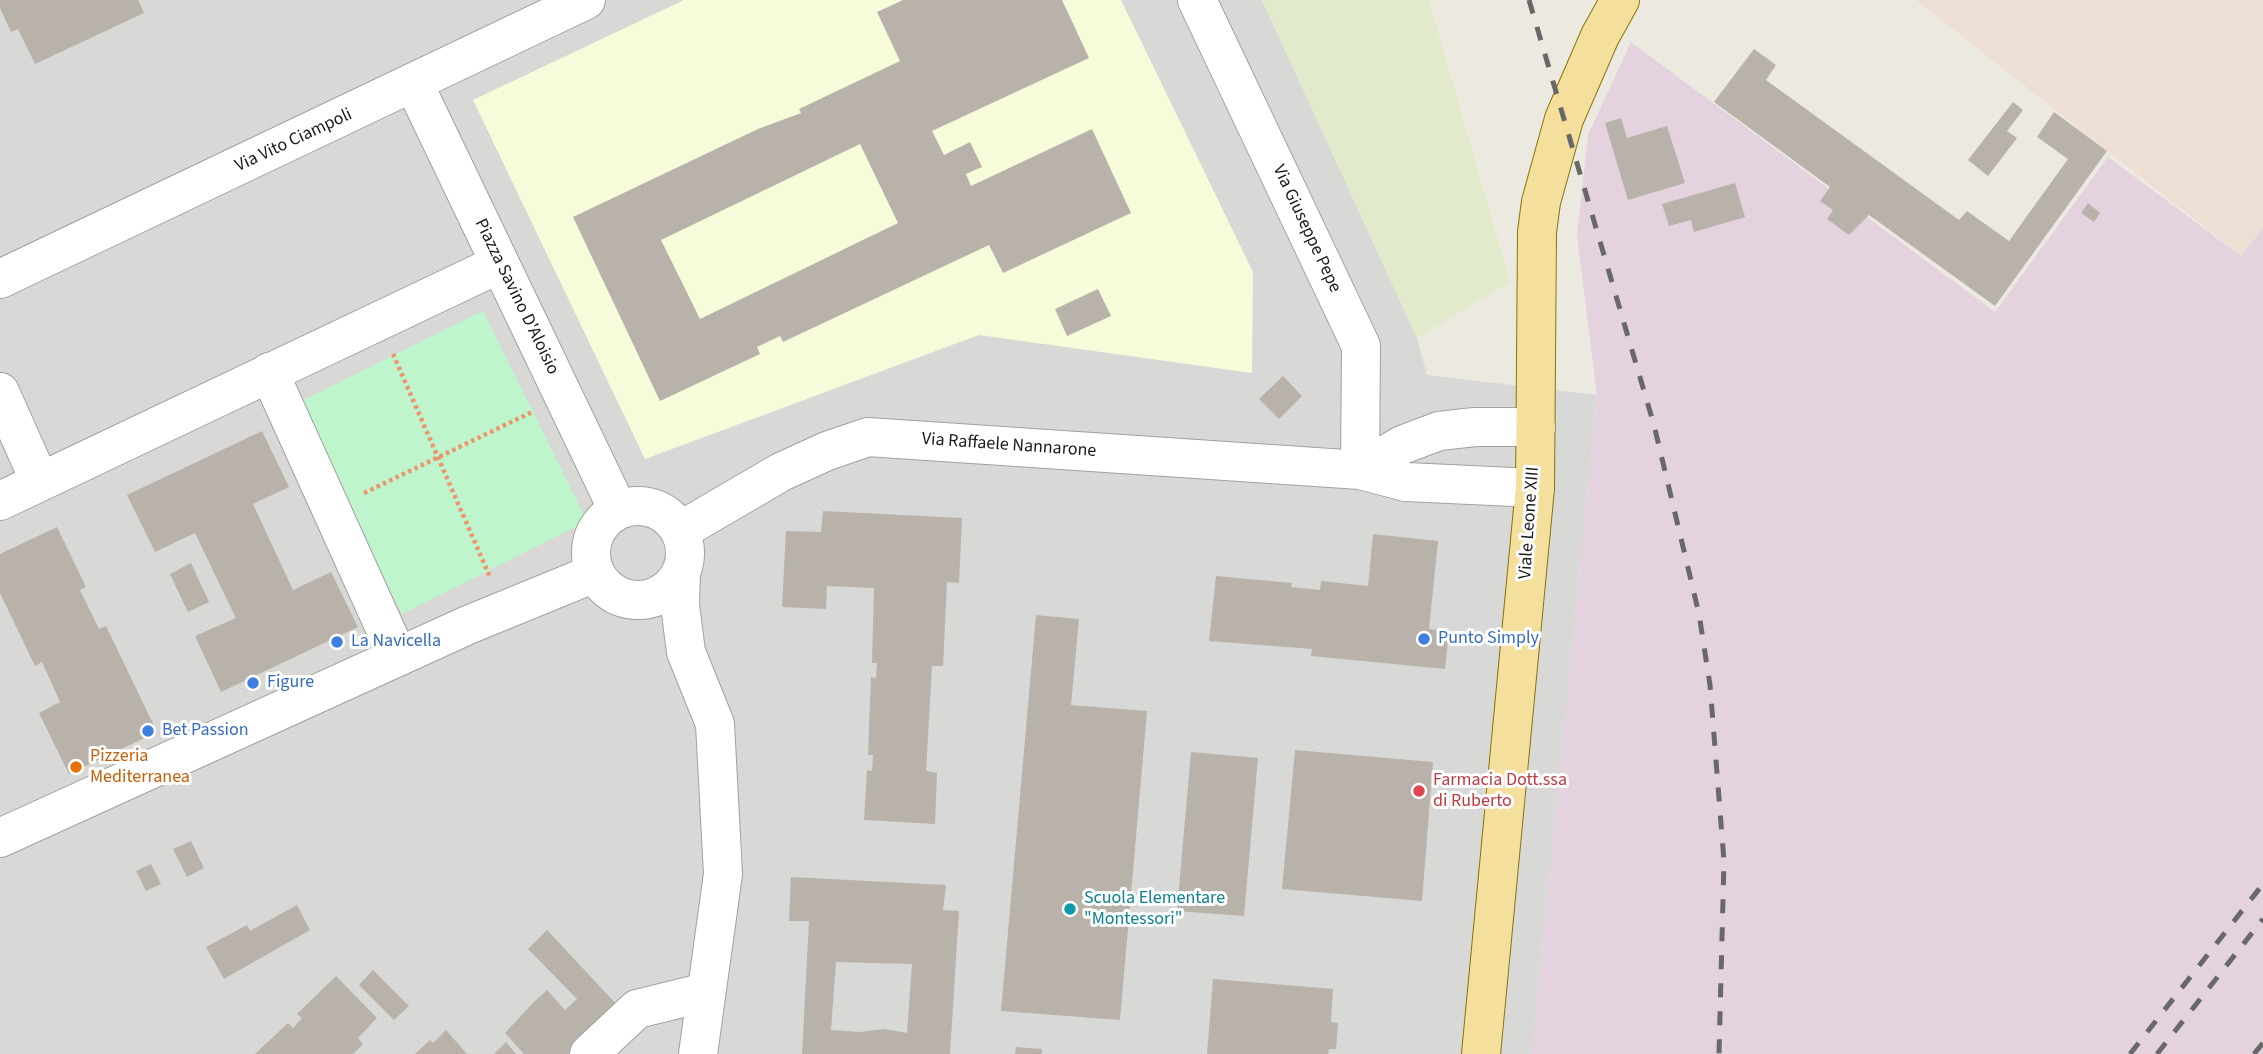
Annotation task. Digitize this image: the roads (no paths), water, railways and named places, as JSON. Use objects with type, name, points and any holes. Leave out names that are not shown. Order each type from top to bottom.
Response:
[{"type":"main road","name":"Viale Leone XIII","points":[[1481,1054],[1535,488],[1537,232],[1554,146],[1601,18],[1619,0]]},
{"type":"street","name":"Via Vito Ciampoli","points":[[0,279],[586,0]]},
{"type":"street","name":"Via Giuseppe Pepe","points":[[1197,0],[1361,346],[1360,470]]},
{"type":"street","name":"Piazza Savino D'Aloisio","points":[[414,84],[618,510]]},
{"type":"street","points":[[0,501],[499,264]]},
{"type":"street","points":[[269,373],[398,657]]},
{"type":"street","points":[[0,393],[40,482]]},
{"type":"street","points":[[1360,470],[1402,445],[1439,432],[1475,427],[1536,428]]},
{"type":"street","name":"Via Raffaele Nannarone","points":[[680,531],[781,472],[827,451],[868,437],[1360,470],[1406,482],[1535,488]]},
{"type":"street","points":[[686,652],[624,598],[603,585],[595,573],[591,555],[595,533],[602,522],[618,510],[633,506],[654,508],[670,518],[680,531],[685,554],[681,572],[680,605],[686,652],[715,724],[723,874],[698,1054]]},
{"type":"street","points":[[624,598],[642,600],[665,591],[681,572]]},
{"type":"street","points":[[0,838],[398,657],[595,573]]},
{"type":"street","points":[[589,1054],[637,1009],[706,992]]},
{"type":"railway","points":[[1529,0],[1654,425],[1699,614],[1710,685],[1724,861],[1719,1054]]},
{"type":"railway","points":[[2130,1054],[2263,884]]},
{"type":"railway","points":[[2157,1054],[2263,919]]},
{"type":"railway","points":[[2254,1054],[2263,1043]]},
{"type":"place","name":"Punto Simply","points":[[1424,639]]},
{"type":"place","name":"La Navicella","points":[[337,642]]},
{"type":"place","name":"Figure","points":[[253,683]]},
{"type":"place","name":"Bet Passion","points":[[148,731]]},
{"type":"place","name":"Pizzeria Mediterranea","points":[[76,767]]},
{"type":"place","name":"Farmacia Dott.ssa di Ruberto","points":[[1419,791]]},
{"type":"place","name":"Scuola Elementare \"Montessori\"","points":[[1070,909]]}]
